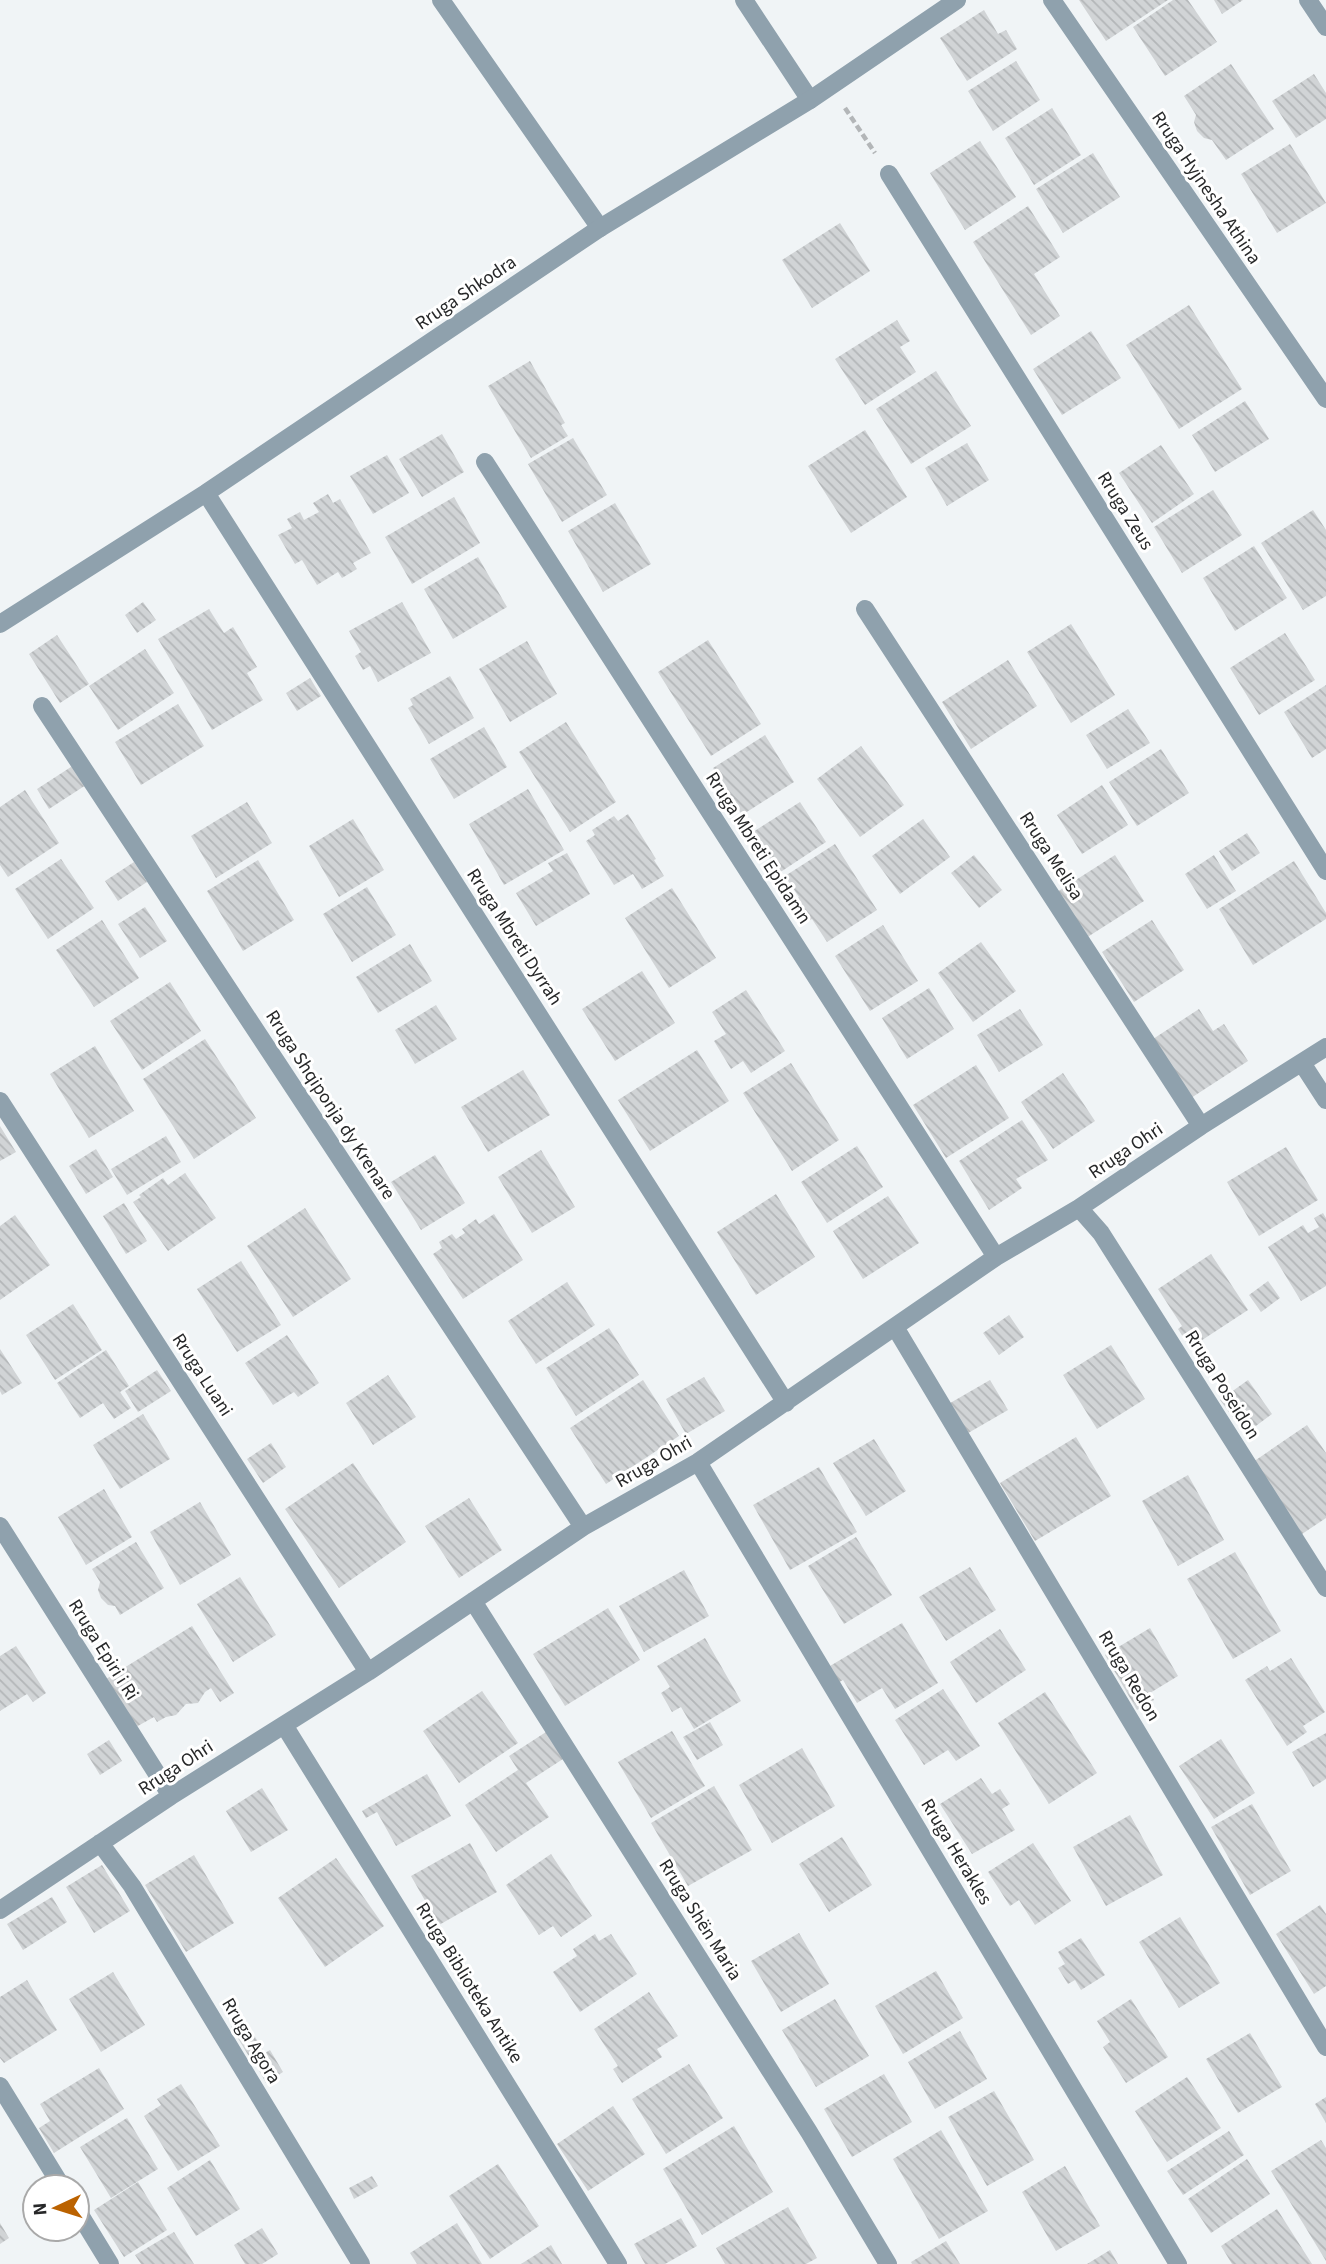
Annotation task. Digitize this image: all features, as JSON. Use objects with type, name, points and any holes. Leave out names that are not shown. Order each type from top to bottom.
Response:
[{"type":"street","points":[[442,0],[600,228]]},
{"type":"street","points":[[744,0],[810,100]]},
{"type":"street","name":"Rruga Shkodra","points":[[0,624],[206,493],[600,228],[831,87],[957,0]]},
{"type":"street","name":"Rruga Hyjnesha Athina","points":[[1052,0],[1326,399]]},
{"type":"street","points":[[1308,0],[1326,27]]},
{"type":"street","name":"Rruga Zeus","points":[[889,174],[1326,871]]},
{"type":"street","name":"Rruga Mbreti Epidamn","points":[[485,462],[996,1257]]},
{"type":"street","name":"Rruga Mbreti Dyrrah","points":[[206,493],[786,1403]]},
{"type":"street","name":"Rruga Melisa","points":[[865,609],[1201,1126]]},
{"type":"street","name":"Rruga Shqiponja dy Krenare","points":[[42,706],[583,1527]]},
{"type":"street","name":"Rruga Ohri","points":[[0,1910],[171,1796],[368,1672],[583,1527],[698,1462],[996,1257],[1079,1208],[1326,1047]]},
{"type":"street","points":[[1302,1063],[1326,1100]]},
{"type":"street","name":"Rruga Luani","points":[[0,1101],[368,1672]]},
{"type":"street","name":"Rruga Poseidon","points":[[1079,1208],[1101,1233],[1326,1588]]},
{"type":"street","name":"Rruga Redon","points":[[895,1327],[1326,2047]]},
{"type":"street","name":"Rruga Herakles","points":[[698,1462],[1178,2264]]},
{"type":"street","name":"Rruga Epiri i Ri","points":[[0,1525],[171,1796]]},
{"type":"street","name":"Rruga Shën Maria","points":[[473,1601],[809,2132],[888,2264]]},
{"type":"street","name":"Rruga Biblioteka Antike","points":[[284,1725],[618,2264]]},
{"type":"street","name":"Rruga Agora","points":[[100,1843],[132,1886],[361,2264]]},
{"type":"street","points":[[0,2086],[53,2173]]},
{"type":"street","points":[[91,2233],[110,2264]]},
{"type":"path","points":[[831,87],[889,174]]},
{"type":"building","points":[[1079,0],[1168,0],[1106,41]]},
{"type":"building","points":[[1173,0],[1188,0],[1217,42],[1165,76],[1133,27]]},
{"type":"building","points":[[1214,0],[1243,0],[1222,14]]},
{"type":"building","points":[[984,10],[998,34],[1006,30],[1017,49],[967,81],[940,38]]},
{"type":"building","points":[[1016,61],[1040,100],[993,131],[968,91]]},
{"type":"building","points":[[1231,64],[1274,129],[1226,160],[1212,140],[1204,138],[1197,131],[1194,122],[1196,115],[1184,96]]},
{"type":"building","points":[[1314,74],[1326,93],[1326,119],[1296,138],[1272,101]]},
{"type":"building","points":[[1052,108],[1081,155],[1034,185],[1005,138]]},
{"type":"building","points":[[980,141],[1016,197],[965,230],[930,173]]},
{"type":"building","points":[[1290,144],[1326,203],[1277,233],[1241,174]]},
{"type":"building","points":[[1093,153],[1120,197],[1063,233],[1036,189]]},
{"type":"building","points":[[1028,206],[1060,257],[1034,274],[1060,316],[1031,335],[973,242]]},
{"type":"building","points":[[840,223],[870,271],[812,308],[782,260]]},
{"type":"building","points":[[1189,305],[1242,389],[1179,429],[1126,345]]},
{"type":"building","points":[[897,320],[910,341],[900,347],[916,372],[865,405],[835,359]]},
{"type":"building","points":[[1091,331],[1121,378],[1062,415],[1033,369]]},
{"type":"building","points":[[530,361],[565,423],[561,425],[568,436],[531,458],[488,386]]},
{"type":"building","points":[[936,371],[971,426],[911,464],[876,409]]},
{"type":"building","points":[[1245,401],[1269,439],[1215,472],[1192,435]]},
{"type":"building","points":[[865,430],[907,497],[851,533],[808,466]]},
{"type":"building","points":[[442,434],[464,472],[422,497],[399,459]]},
{"type":"building","points":[[573,438],[607,495],[562,522],[528,464]]},
{"type":"building","points":[[967,443],[989,480],[947,506],[925,468]]},
{"type":"building","points":[[1161,445],[1194,494],[1152,523],[1119,473]]},
{"type":"building","points":[[387,455],[409,493],[373,514],[350,476]]},
{"type":"building","points":[[1213,490],[1242,535],[1182,573],[1154,527]]},
{"type":"building","points":[[328,494],[333,503],[340,499],[371,553],[353,563],[357,569],[342,578],[338,572],[317,585],[302,560],[295,564],[278,535],[292,528],[287,519],[300,512],[304,520],[319,512],[313,503]]},
{"type":"building","points":[[454,497],[480,543],[412,584],[385,537]]},
{"type":"building","points":[[615,503],[651,564],[603,592],[568,531]]},
{"type":"building","points":[[1313,510],[1326,530],[1326,596],[1303,610],[1261,543]]},
{"type":"building","points":[[1254,546],[1287,598],[1235,631],[1203,578]]},
{"type":"building","points":[[478,557],[507,607],[453,639],[424,589]]},
{"type":"building","points":[[143,602],[156,620],[137,633],[125,615]]},
{"type":"building","points":[[402,602],[431,653],[378,682],[370,666],[363,670],[355,656],[361,652],[349,631]]},
{"type":"building","points":[[209,609],[224,633],[233,627],[257,667],[247,673],[263,700],[212,730],[158,639]]},
{"type":"building","points":[[1071,624],[1115,695],[1071,723],[1027,652]]},
{"type":"building","points":[[1285,633],[1315,680],[1259,715],[1230,668]]},
{"type":"building","points":[[57,635],[89,684],[60,703],[29,654]]},
{"type":"building","points":[[708,640],[761,724],[711,756],[658,672]]},
{"type":"building","points":[[527,641],[557,694],[510,722],[479,669]]},
{"type":"building","points":[[145,649],[174,693],[118,730],[89,686]]},
{"type":"building","points":[[1008,660],[1037,706],[971,749],[942,702]]},
{"type":"building","points":[[450,676],[474,718],[429,744],[408,708],[413,705],[410,699]]},
{"type":"building","points":[[310,678],[321,696],[297,711],[286,693]]},
{"type":"building","points":[[1326,685],[1326,749],[1312,758],[1284,712]]},
{"type":"building","points":[[178,704],[204,746],[141,785],[115,742]]},
{"type":"building","points":[[1128,709],[1150,743],[1107,769],[1086,735]]},
{"type":"building","points":[[566,722],[616,802],[570,832],[519,752]]},
{"type":"building","points":[[484,727],[507,767],[454,799],[430,759]]},
{"type":"building","points":[[765,735],[794,782],[742,815],[713,768]]},
{"type":"building","points":[[861,746],[904,805],[860,837],[817,779]]},
{"type":"building","points":[[1161,749],[1189,793],[1137,826],[1109,782]]},
{"type":"building","points":[[74,765],[86,785],[49,809],[37,789]]},
{"type":"building","points":[[1102,785],[1128,825],[1082,854],[1057,815]]},
{"type":"building","points":[[528,789],[564,850],[504,885],[469,824]]},
{"type":"building","points":[[25,790],[59,843],[8,877],[0,865],[0,807]]},
{"type":"building","points":[[247,802],[272,843],[216,878],[191,836]]},
{"type":"building","points":[[800,802],[826,842],[779,873],[753,832]]},
{"type":"building","points":[[628,814],[664,876],[642,889],[633,874],[614,885],[586,841],[595,835],[592,830],[614,816],[618,821]]},
{"type":"building","points":[[353,819],[384,870],[339,897],[309,846]]},
{"type":"building","points":[[923,819],[950,857],[900,894],[872,856]]},
{"type":"building","points":[[1247,833],[1260,853],[1232,871],[1219,851]]},
{"type":"building","points":[[835,844],[877,910],[827,942],[812,919],[802,925],[788,904],[799,897],[785,876]]},
{"type":"building","points":[[567,853],[590,894],[536,926],[516,893],[553,871],[548,863]]},
{"type":"building","points":[[974,855],[1002,890],[979,908],[951,873]]},
{"type":"building","points":[[1115,855],[1144,901],[1086,938],[1057,892]]},
{"type":"building","points":[[1214,855],[1236,891],[1207,909],[1185,874]]},
{"type":"building","points":[[61,859],[94,908],[48,939],[15,889]]},
{"type":"building","points":[[258,860],[294,920],[243,951],[207,891]]},
{"type":"building","points":[[1294,861],[1326,913],[1326,919],[1253,965],[1219,909]]},
{"type":"building","points":[[134,862],[147,882],[118,901],[105,881]]},
{"type":"building","points":[[367,887],[396,935],[352,962],[323,914]]},
{"type":"building","points":[[672,888],[716,958],[669,988],[625,918]]},
{"type":"building","points":[[145,907],[167,941],[140,958],[118,924]]},
{"type":"building","points":[[102,920],[139,978],[94,1007],[56,950]]},
{"type":"building","points":[[1152,920],[1184,970],[1134,1002],[1102,952]]},
{"type":"building","points":[[883,925],[918,981],[870,1011],[835,956]]},
{"type":"building","points":[[981,942],[1016,991],[973,1022],[938,973]]},
{"type":"building","points":[[410,944],[432,981],[378,1013],[356,977]]},
{"type":"building","points":[[642,971],[675,1023],[615,1061],[582,1009]]},
{"type":"building","points":[[170,982],[201,1031],[142,1070],[110,1021]]},
{"type":"building","points":[[929,988],[954,1029],[907,1059],[882,1018]]},
{"type":"building","points":[[746,990],[785,1051],[751,1073],[743,1061],[731,1069],[714,1041],[726,1034],[712,1012]]},
{"type":"building","points":[[436,1005],[457,1039],[415,1064],[395,1030]]},
{"type":"building","points":[[1020,1009],[1043,1045],[999,1072],[977,1035]]},
{"type":"building","points":[[1199,1009],[1213,1031],[1224,1024],[1248,1061],[1191,1098],[1153,1039]]},
{"type":"building","points":[[205,1039],[256,1118],[194,1159],[143,1079]]},
{"type":"building","points":[[95,1046],[134,1111],[89,1138],[50,1074]]},
{"type":"building","points":[[697,1050],[729,1101],[650,1151],[618,1100]]},
{"type":"building","points":[[791,1063],[839,1140],[792,1171],[743,1093]]},
{"type":"building","points":[[976,1065],[1009,1118],[946,1158],[913,1105]]},
{"type":"building","points":[[523,1070],[550,1115],[488,1152],[461,1107]]},
{"type":"building","points":[[1063,1073],[1095,1121],[1053,1149],[1021,1102]]},
{"type":"building","points":[[1022,1120],[1048,1160],[1016,1179],[1022,1188],[989,1210],[959,1161]]},
{"type":"building","points":[[0,1126],[16,1152],[0,1161]]},
{"type":"building","points":[[166,1136],[181,1162],[127,1195],[111,1169]]},
{"type":"building","points":[[857,1146],[883,1187],[827,1223],[801,1182]]},
{"type":"building","points":[[1286,1147],[1318,1200],[1259,1236],[1227,1182]]},
{"type":"building","points":[[96,1149],[113,1177],[86,1194],[69,1166]]},
{"type":"building","points":[[541,1150],[575,1207],[532,1233],[498,1177]]},
{"type":"building","points":[[435,1155],[465,1203],[421,1230],[391,1182]]},
{"type":"building","points":[[185,1173],[216,1218],[168,1251],[133,1202],[163,1178],[168,1185]]},
{"type":"building","points":[[776,1194],[815,1257],[756,1295],[717,1232]]},
{"type":"building","points":[[888,1196],[919,1243],[863,1279],[833,1231]]},
{"type":"building","points":[[124,1203],[147,1241],[126,1254],[103,1216]]},
{"type":"building","points":[[305,1208],[351,1279],[293,1317],[247,1246]]},
{"type":"building","points":[[1323,1213],[1326,1218],[1326,1286],[1301,1301],[1268,1247],[1303,1225],[1308,1233],[1319,1227],[1314,1218]]},
{"type":"building","points":[[494,1214],[523,1260],[463,1299],[433,1254],[442,1248],[439,1242],[452,1234],[456,1239],[465,1233],[462,1229],[476,1219],[479,1224]]},
{"type":"building","points":[[15,1215],[50,1265],[0,1300],[0,1226]]},
{"type":"building","points":[[1211,1254],[1248,1310],[1190,1348],[1178,1329],[1182,1326],[1158,1289]]},
{"type":"building","points":[[241,1261],[281,1325],[237,1352],[197,1289]]},
{"type":"building","points":[[1268,1281],[1280,1298],[1261,1312],[1249,1295]]},
{"type":"building","points":[[567,1282],[595,1325],[536,1364],[508,1321]]},
{"type":"building","points":[[73,1304],[102,1350],[55,1380],[26,1335]]},
{"type":"building","points":[[1009,1315],[1024,1337],[999,1355],[983,1333]]},
{"type":"building","points":[[609,1328],[639,1375],[576,1416],[546,1368]]},
{"type":"building","points":[[287,1335],[319,1383],[298,1397],[294,1392],[273,1405],[245,1363]]},
{"type":"building","points":[[1111,1345],[1145,1399],[1097,1429],[1063,1375]]},
{"type":"building","points":[[0,1349],[22,1383],[2,1395],[0,1391]]},
{"type":"building","points":[[106,1350],[129,1386],[120,1392],[131,1408],[114,1419],[103,1403],[80,1418],[57,1383]]},
{"type":"building","points":[[157,1370],[171,1391],[138,1412],[125,1391]]},
{"type":"building","points":[[388,1375],[416,1417],[373,1445],[346,1403]]},
{"type":"building","points":[[704,1377],[725,1411],[686,1434],[666,1399]]},
{"type":"building","points":[[643,1380],[679,1436],[606,1484],[570,1428]]},
{"type":"building","points":[[990,1380],[1008,1410],[963,1436],[945,1406]]},
{"type":"building","points":[[1248,1380],[1272,1414],[1245,1434],[1220,1400]]},
{"type":"building","points":[[143,1414],[170,1459],[120,1489],[93,1445]]},
{"type":"building","points":[[1307,1425],[1326,1453],[1326,1518],[1302,1534],[1253,1462]]},
{"type":"building","points":[[1076,1437],[1111,1496],[1035,1541],[1000,1483]]},
{"type":"building","points":[[874,1439],[906,1491],[866,1516],[833,1463]]},
{"type":"building","points":[[271,1443],[286,1467],[263,1483],[247,1459]]},
{"type":"building","points":[[353,1463],[406,1542],[339,1588],[285,1509]]},
{"type":"building","points":[[819,1467],[857,1532],[790,1570],[753,1505]]},
{"type":"building","points":[[1188,1475],[1224,1540],[1178,1566],[1142,1501]]},
{"type":"building","points":[[104,1489],[132,1537],[86,1565],[58,1517]]},
{"type":"building","points":[[469,1498],[502,1550],[459,1578],[425,1526]]},
{"type":"building","points":[[200,1502],[231,1555],[180,1585],[150,1532]]},
{"type":"building","points":[[856,1537],[892,1595],[844,1624],[808,1566]]},
{"type":"building","points":[[136,1542],[164,1588],[120,1615],[115,1606],[108,1605],[101,1598],[98,1590],[100,1582],[92,1569]]},
{"type":"building","points":[[1235,1552],[1281,1631],[1233,1659],[1187,1579]]},
{"type":"building","points":[[970,1567],[996,1610],[946,1641],[919,1597]]},
{"type":"building","points":[[684,1570],[709,1616],[644,1652],[619,1606]]},
{"type":"building","points":[[240,1577],[276,1635],[233,1662],[197,1604]]},
{"type":"building","points":[[608,1608],[640,1660],[565,1706],[533,1654]]},
{"type":"building","points":[[902,1623],[938,1683],[895,1709],[882,1688],[857,1703],[843,1680],[834,1685],[825,1669]]},
{"type":"building","points":[[192,1626],[234,1693],[220,1702],[211,1688],[198,1703],[186,1704],[176,1715],[157,1722],[154,1717],[136,1727],[106,1679]]},
{"type":"building","points":[[1150,1628],[1178,1676],[1150,1693],[1154,1700],[1137,1710],[1105,1655]]},
{"type":"building","points":[[1000,1629],[1026,1670],[976,1703],[950,1662]]},
{"type":"building","points":[[705,1638],[741,1701],[694,1729],[681,1707],[672,1712],[661,1693],[670,1687],[657,1666]]},
{"type":"building","points":[[16,1646],[46,1693],[33,1702],[27,1694],[0,1711],[0,1656]]},
{"type":"building","points":[[1291,1658],[1325,1712],[1303,1726],[1307,1732],[1287,1746],[1245,1680],[1267,1666],[1270,1671]]},
{"type":"building","points":[[943,1689],[980,1746],[956,1761],[948,1750],[924,1765],[895,1720]]},
{"type":"building","points":[[482,1691],[518,1743],[459,1783],[423,1731]]},
{"type":"building","points":[[1045,1692],[1097,1773],[1049,1804],[998,1723]]},
{"type":"building","points":[[710,1722],[723,1745],[697,1760],[683,1737]]},
{"type":"building","points":[[672,1731],[705,1786],[651,1818],[618,1762]]},
{"type":"building","points":[[546,1732],[563,1759],[526,1783],[549,1817],[496,1852],[465,1805],[518,1770],[509,1756]]},
{"type":"building","points":[[1326,1733],[1326,1779],[1313,1787],[1292,1752]]},
{"type":"building","points":[[1221,1739],[1255,1793],[1214,1819],[1179,1766]]},
{"type":"building","points":[[109,1740],[122,1761],[100,1775],[87,1754]]},
{"type":"building","points":[[802,1748],[835,1806],[772,1843],[739,1785]]},
{"type":"building","points":[[427,1774],[451,1816],[396,1846],[377,1812],[366,1818],[362,1811]]},
{"type":"building","points":[[981,1778],[992,1794],[1000,1789],[1010,1804],[1002,1809],[1015,1830],[972,1854],[940,1804]]},
{"type":"building","points":[[714,1786],[752,1850],[688,1886],[651,1823]]},
{"type":"building","points":[[262,1788],[288,1830],[251,1852],[226,1811]]},
{"type":"building","points":[[1252,1804],[1291,1871],[1250,1895],[1211,1827]]},
{"type":"building","points":[[1130,1815],[1163,1875],[1106,1906],[1073,1847]]},
{"type":"building","points":[[842,1837],[872,1885],[829,1912],[799,1864]]},
{"type":"building","points":[[470,1843],[497,1892],[439,1925],[411,1876]]},
{"type":"building","points":[[1033,1843],[1071,1901],[1035,1925],[1019,1900],[1010,1906],[988,1872]]},
{"type":"building","points":[[551,1854],[592,1916],[561,1937],[553,1926],[539,1935],[506,1885]]},
{"type":"building","points":[[194,1855],[234,1923],[186,1952],[145,1885]]},
{"type":"building","points":[[336,1858],[384,1926],[325,1967],[278,1898]]},
{"type":"building","points":[[102,1865],[130,1911],[94,1933],[66,1887]]},
{"type":"building","points":[[52,1897],[67,1922],[23,1950],[7,1924]]},
{"type":"building","points":[[1320,1905],[1326,1914],[1326,1986],[1314,1994],[1276,1934]]},
{"type":"building","points":[[1180,1917],[1220,1983],[1179,2008],[1139,1942]]},
{"type":"building","points":[[799,1933],[829,1984],[781,2012],[751,1961]]},
{"type":"building","points":[[595,1934],[599,1941],[611,1934],[637,1974],[580,2012],[553,1972],[577,1956],[573,1949]]},
{"type":"building","points":[[1081,1938],[1105,1975],[1081,1990],[1075,1980],[1068,1984],[1058,1968],[1065,1964],[1058,1952]]},
{"type":"building","points":[[936,1971],[963,2018],[903,2054],[875,2006]]},
{"type":"building","points":[[113,1972],[145,2025],[101,2052],[69,1999]]},
{"type":"building","points":[[27,1980],[57,2030],[4,2063],[0,2058],[0,1997]]},
{"type":"building","points":[[649,1992],[678,2036],[657,2049],[662,2057],[622,2083],[613,2069],[618,2066],[594,2029]]},
{"type":"building","points":[[835,1999],[869,2056],[816,2087],[782,2030]]},
{"type":"building","points":[[1131,1999],[1168,2057],[1126,2083],[1103,2047],[1110,2042],[1097,2021]]},
{"type":"building","points":[[244,2019],[263,2050],[250,2058],[231,2027]]},
{"type":"building","points":[[960,2031],[987,2079],[935,2109],[908,2062]]},
{"type":"building","points":[[1250,2033],[1282,2087],[1238,2113],[1206,2059]]},
{"type":"building","points":[[270,2050],[283,2072],[266,2083],[253,2060]]},
{"type":"building","points":[[689,2064],[723,2118],[666,2154],[632,2099]]},
{"type":"building","points":[[99,2068],[124,2109],[54,2153],[39,2128],[50,2121],[40,2104]]},
{"type":"building","points":[[884,2074],[912,2122],[852,2157],[824,2109]]},
{"type":"building","points":[[1187,2077],[1221,2128],[1167,2162],[1135,2111]]},
{"type":"building","points":[[181,2084],[220,2146],[178,2171],[144,2116],[161,2105],[157,2099]]},
{"type":"building","points":[[994,2091],[1034,2160],[987,2186],[948,2117]]},
{"type":"building","points":[[1326,2097],[1326,2123],[1315,2104]]},
{"type":"building","points":[[613,2106],[645,2154],[588,2191],[557,2144]]},
{"type":"building","points":[[127,2118],[158,2169],[111,2198],[80,2147]]},
{"type":"building","points":[[734,2126],[773,2192],[702,2235],[663,2169]]},
{"type":"building","points":[[941,2130],[988,2211],[939,2239],[893,2159]]},
{"type":"building","points":[[1229,2131],[1244,2155],[1183,2195],[1167,2171]]},
{"type":"building","points":[[1321,2140],[1326,2148],[1326,2261],[1271,2171]]},
{"type":"building","points":[[1247,2159],[1270,2194],[1211,2233],[1188,2199]]},
{"type":"building","points":[[210,2160],[240,2209],[196,2236],[167,2188]]},
{"type":"building","points":[[498,2164],[539,2226],[490,2259],[449,2196]]},
{"type":"building","points":[[1065,2166],[1100,2226],[1056,2251],[1022,2192]]},
{"type":"building","points":[[372,2176],[378,2186],[354,2199],[349,2188]]},
{"type":"building","points":[[138,2182],[167,2230],[124,2257],[94,2210]]},
{"type":"building","points":[[788,2207],[817,2258],[806,2264],[725,2264],[716,2248]]},
{"type":"building","points":[[1277,2209],[1312,2264],[1232,2264],[1221,2246]]},
{"type":"building","points":[[681,2218],[697,2246],[665,2264],[645,2264],[634,2244]]},
{"type":"building","points":[[0,2223],[9,2238],[0,2244]]},
{"type":"building","points":[[457,2223],[482,2264],[417,2264],[410,2253]]},
{"type":"building","points":[[262,2228],[278,2254],[262,2264],[245,2264],[234,2245]]},
{"type":"building","points":[[174,2232],[194,2264],[141,2264],[135,2255]]},
{"type":"building","points":[[946,2241],[960,2264],[912,2264],[911,2262]]},
{"type":"building","points":[[551,2245],[562,2264],[521,2264]]},
{"type":"building","points":[[1110,2250],[1118,2264],[1087,2264]]}]
